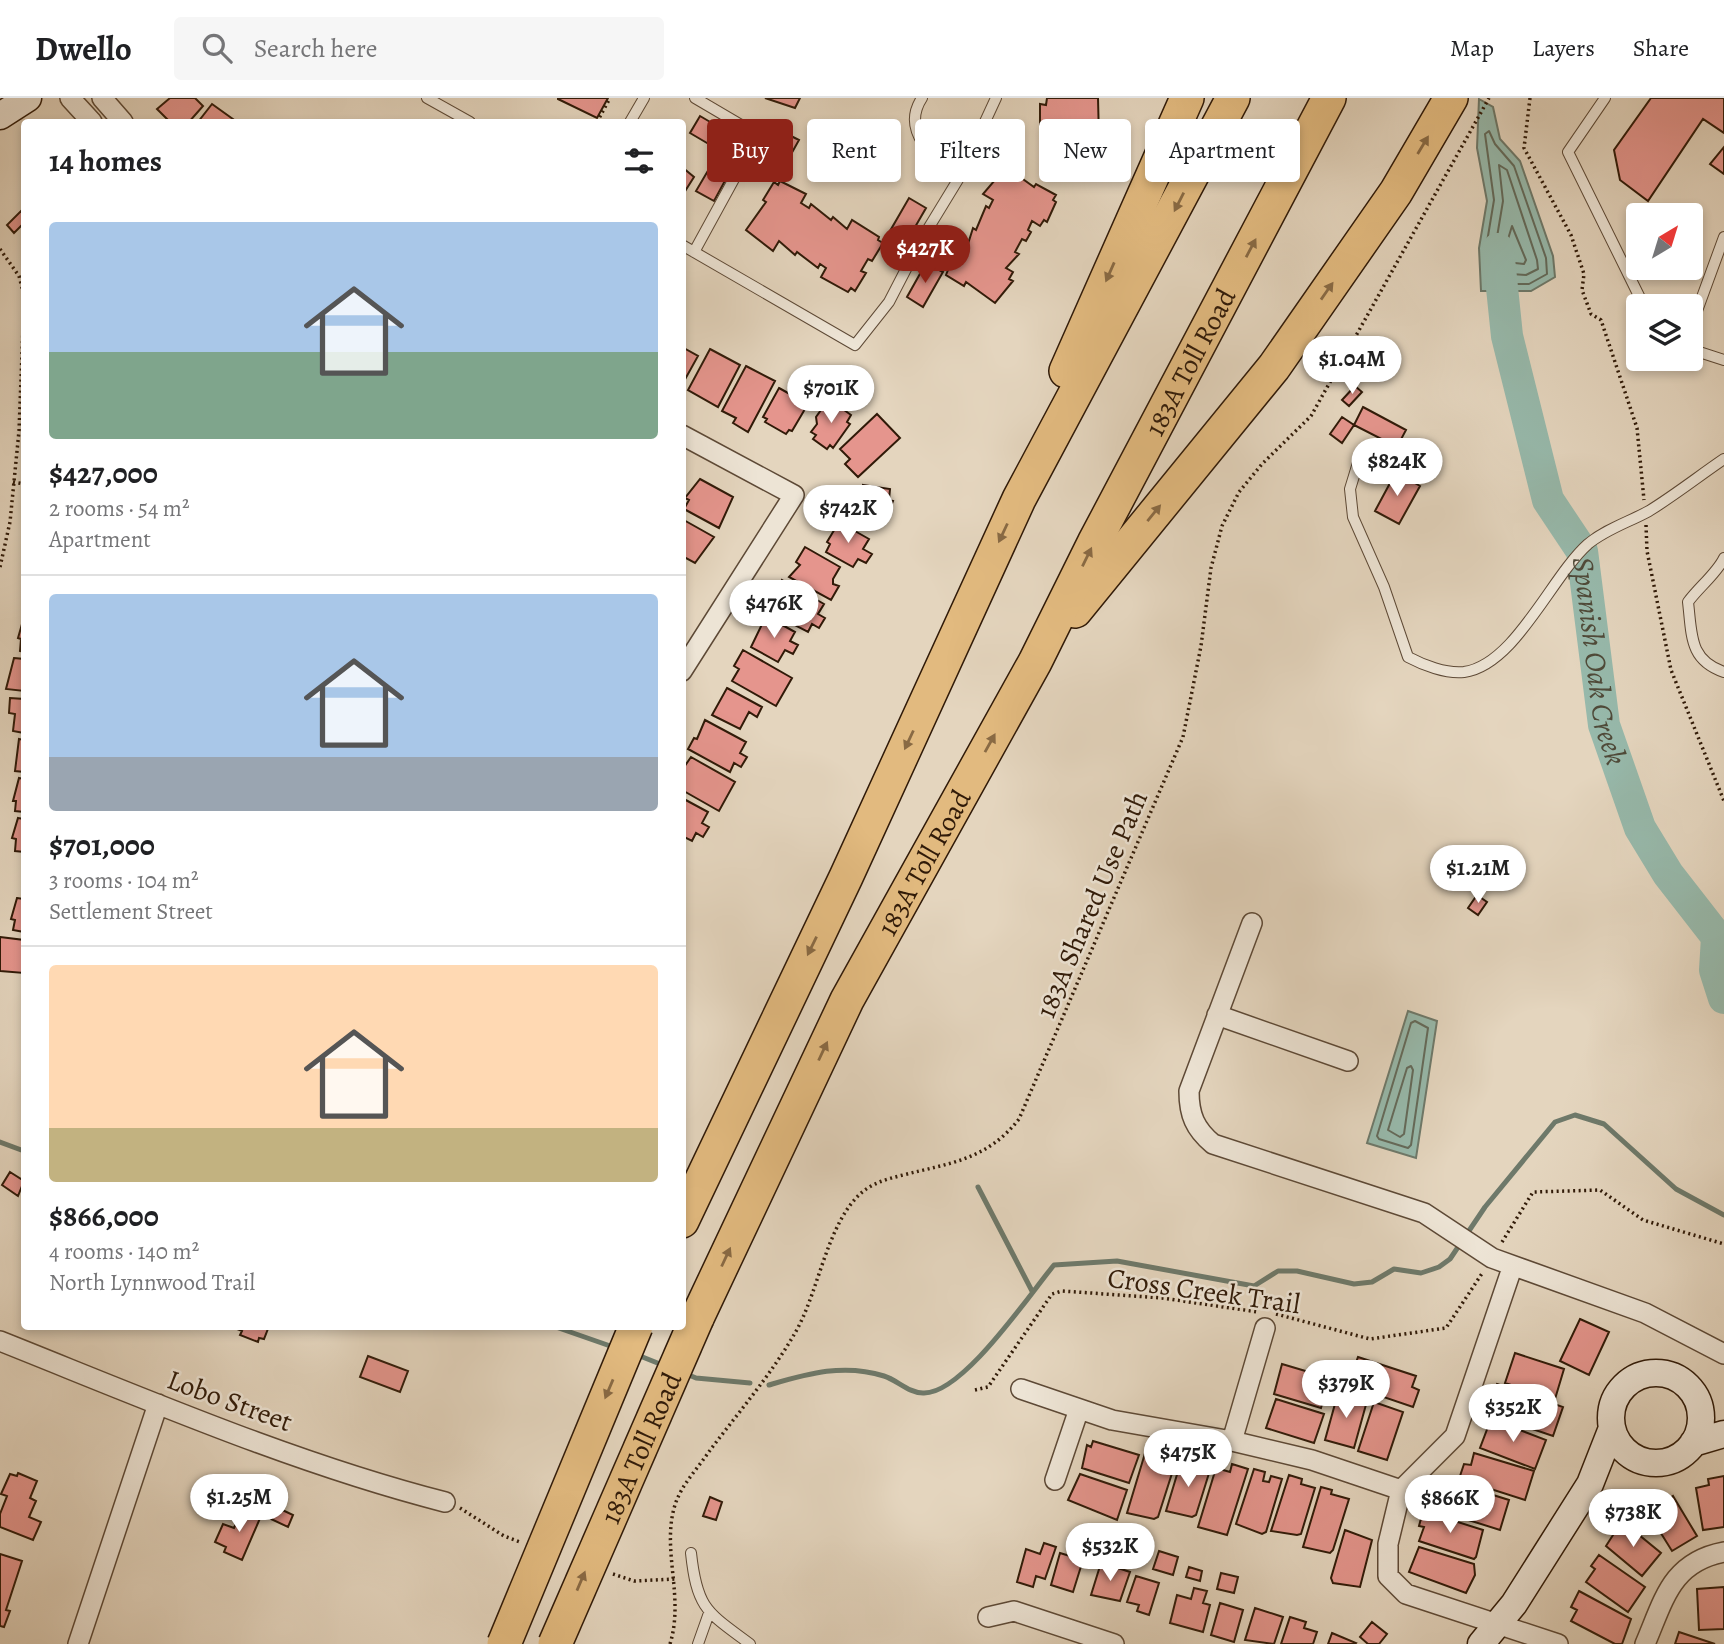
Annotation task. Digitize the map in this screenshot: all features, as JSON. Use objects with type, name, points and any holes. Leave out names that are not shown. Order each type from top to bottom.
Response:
[{"type":"highway","points":[[1019,499],[1071,359],[1187,98]]},
{"type":"highway","points":[[686,1213],[846,877],[1019,499],[1233,98]]},
{"type":"highway","name":"183A Toll Road","points":[[555,1644],[697,1318],[847,1000],[1035,662],[1094,543],[1329,98]]},
{"type":"highway","points":[[1035,662],[1274,367],[1396,192],[1451,98]]},
{"type":"highway","name":"183A Toll Road","points":[[504,1644],[634,1330]]},
{"type":"street","points":[[0,116],[27,98]]},
{"type":"street","points":[[70,98],[89,119]]},
{"type":"street","points":[[102,98],[120,119]]},
{"type":"street","points":[[686,437],[794,495],[686,665]]},
{"type":"street","points":[[1252,923],[1189,1091],[1189,1108],[1198,1131],[1213,1144],[1424,1213],[1485,1255],[1512,1268],[1646,1313],[1724,1354]]},
{"type":"street","points":[[1217,1015],[1348,1061]]},
{"type":"street","points":[[1512,1268],[1455,1436],[1401,1490],[1388,1544],[1388,1576],[1406,1594],[1489,1634],[1558,1644]]},
{"type":"street","points":[[1232,1441],[1265,1328]]},
{"type":"street","name":"Lobo Street","points":[[0,1340],[159,1405],[394,1489],[445,1502]]},
{"type":"street","points":[[1642,1461],[1628,1454],[1618,1443],[1612,1428],[1611,1413],[1616,1398],[1625,1385],[1638,1377],[1667,1375],[1691,1390],[1707,1405],[1724,1411]]},
{"type":"street","points":[[1021,1390],[1112,1420],[1232,1441],[1312,1461],[1401,1490]]},
{"type":"street","points":[[1691,1390],[1701,1417],[1693,1443]]},
{"type":"street","points":[[78,1644],[159,1405]]},
{"type":"street","points":[[1055,1480],[1079,1409]]},
{"type":"street","points":[[1489,1634],[1590,1484],[1612,1428]]},
{"type":"street","points":[[1590,1484],[1642,1461],[1671,1461],[1693,1443],[1724,1434]]},
{"type":"street","points":[[1645,1644],[1670,1585],[1701,1556],[1724,1552]]},
{"type":"street","points":[[988,1617],[1014,1611],[1114,1644]]},
{"type":"lane","points":[[427,98],[465,119]]},
{"type":"lane","points":[[632,119],[644,98]]},
{"type":"lane","points":[[694,252],[758,135],[695,98]]},
{"type":"lane","points":[[915,119],[915,108],[922,98]]},
{"type":"lane","points":[[986,119],[996,98]]},
{"type":"lane","points":[[1605,98],[1568,152],[1638,294]]},
{"type":"lane","points":[[686,248],[855,345],[889,302],[920,242],[957,182]]},
{"type":"lane","points":[[1703,294],[1724,237]]},
{"type":"lane","points":[[1703,353],[1724,360]]},
{"type":"lane","points":[[1361,453],[1350,489],[1353,517],[1384,587],[1408,657],[1425,666],[1463,672],[1487,663],[1509,645],[1563,571],[1589,544],[1645,513],[1723,461]]},
{"type":"lane","points":[[1724,558],[1720,568],[1705,579],[1688,602],[1694,648],[1706,666],[1724,672]]},
{"type":"lane","points":[[691,1553],[695,1590],[709,1613],[750,1644]]},
{"type":"lane","points":[[698,1644],[709,1613]]},
{"type":"path","points":[[599,119],[610,98]]},
{"type":"path","name":"183A Shared Use Path","points":[[670,1644],[676,1613],[670,1535],[677,1500],[795,1335],[811,1304],[838,1227],[849,1206],[870,1186],[884,1180],[972,1158],[990,1149],[1018,1119],[1183,737],[1201,646],[1211,568],[1222,526],[1239,492],[1262,464],[1311,416],[1489,98]]},
{"type":"path","points":[[1530,98],[1524,148],[1571,234],[1584,274],[1582,290],[1591,314],[1601,320],[1639,436],[1647,551],[1671,670],[1724,801]]},
{"type":"path","points":[[0,249],[19,276],[21,284]]},
{"type":"path","points":[[0,567],[10,522],[21,379]]},
{"type":"path","points":[[12,481],[21,483]]},
{"type":"path","name":"Cross Creek Trail","points":[[975,1390],[988,1387],[1052,1294],[1062,1291],[1213,1304],[1276,1314],[1370,1339],[1446,1328],[1485,1255],[1534,1192],[1600,1190],[1643,1220],[1724,1244]]},
{"type":"path","points":[[445,1502],[513,1539]]},
{"type":"water","points":[[1479,99],[1493,107],[1500,139],[1520,161],[1553,256],[1555,277],[1531,291],[1481,291],[1479,248],[1487,201],[1477,148]]},
{"type":"water","points":[[1408,1011],[1437,1021],[1416,1158],[1367,1143]]},
{"type":"building","points":[[170,98],[195,98],[203,106],[192,119],[167,119],[157,109]]},
{"type":"building","points":[[558,98],[608,98],[597,118],[558,99]]},
{"type":"building","points":[[765,98],[800,98],[795,108]]},
{"type":"building","points":[[1047,98],[1098,98],[1099,119],[1040,119],[1040,104],[1046,105]]},
{"type":"building","points":[[1651,98],[1724,98],[1724,133],[1703,119],[1648,201],[1620,180],[1614,150]]},
{"type":"building","points":[[212,104],[233,119],[200,119]]},
{"type":"building","points":[[700,116],[707,120],[707,143],[690,133]]},
{"type":"building","points":[[793,137],[799,140],[793,151]]},
{"type":"building","points":[[1724,147],[1724,174],[1710,164]]},
{"type":"building","points":[[686,170],[694,177],[686,190]]},
{"type":"building","points":[[707,172],[707,182],[724,182],[714,201],[696,191]]},
{"type":"building","points":[[1025,181],[1056,195],[1053,200],[1056,202],[1047,222],[1044,220],[1040,226],[1032,221],[1028,230],[1031,232],[1026,241],[1022,239],[1015,252],[1019,254],[1006,268],[1013,272],[1009,279],[1013,281],[995,303],[966,282],[964,286],[946,275],[948,270],[945,268],[956,241],[967,247],[973,228],[976,230],[986,206],[989,208],[993,200],[983,194],[993,182]]},
{"type":"building","points":[[774,182],[778,185],[782,182],[806,194],[801,203],[809,208],[811,204],[847,229],[852,220],[879,237],[878,240],[883,243],[872,261],[868,259],[861,271],[866,273],[855,291],[851,288],[848,292],[821,277],[826,268],[820,264],[818,268],[797,252],[795,255],[779,241],[773,251],[746,230],[766,202],[763,200]]},
{"type":"building","points":[[909,198],[926,208],[907,241],[890,231]]},
{"type":"building","points":[[21,211],[21,226],[14,233],[7,225]]},
{"type":"building","points":[[926,263],[943,272],[923,307],[907,297]]},
{"type":"building","points":[[686,349],[698,356],[686,378]]},
{"type":"building","points":[[710,349],[740,365],[718,407],[688,390]]},
{"type":"building","points":[[746,366],[775,381],[748,432],[733,423],[736,418],[722,411]]},
{"type":"building","points":[[1355,386],[1362,392],[1349,406],[1342,400]]},
{"type":"building","points":[[779,388],[808,404],[792,431],[789,430],[786,434],[765,422],[767,419],[763,417]]},
{"type":"building","points":[[829,399],[851,415],[847,422],[850,424],[833,448],[830,445],[827,449],[813,439],[816,435],[811,432],[817,424],[816,417]]},
{"type":"building","points":[[1363,407],[1406,430],[1397,447],[1354,425]]},
{"type":"building","points":[[877,414],[900,438],[858,477],[845,464],[850,459],[840,449]]},
{"type":"building","points":[[1342,417],[1354,425],[1342,443],[1330,434]]},
{"type":"building","points":[[1383,446],[1423,469],[1418,477],[1400,467],[1396,472],[1375,460]]},
{"type":"building","points":[[1396,472],[1420,486],[1399,524],[1375,511]]},
{"type":"building","points":[[700,479],[733,497],[719,528],[686,510],[689,500],[686,497]]},
{"type":"building","points":[[863,485],[890,489],[889,500],[893,501],[885,522],[846,513],[848,496],[861,498]]},
{"type":"building","points":[[686,521],[714,537],[695,563],[686,558]]},
{"type":"building","points":[[839,522],[869,539],[863,549],[872,554],[866,563],[858,559],[853,567],[826,552],[830,544],[827,542]]},
{"type":"building","points":[[805,547],[840,567],[833,579],[833,584],[839,586],[831,600],[789,577],[800,565],[796,562]]},
{"type":"building","points":[[782,580],[824,604],[818,614],[825,618],[819,628],[812,624],[808,632],[766,610]]},
{"type":"building","points":[[766,616],[795,632],[790,641],[798,645],[793,654],[785,650],[778,662],[751,647]]},
{"type":"building","points":[[743,650],[792,678],[776,706],[732,681],[739,669],[734,666]]},
{"type":"building","points":[[14,658],[21,659],[21,691],[6,689]]},
{"type":"building","points":[[727,688],[762,707],[757,717],[749,712],[740,729],[712,715]]},
{"type":"building","points":[[10,698],[21,699],[21,732],[13,731],[15,714],[9,713]]},
{"type":"building","points":[[705,720],[746,742],[740,753],[747,757],[741,767],[734,763],[730,772],[688,749],[694,738],[697,739]]},
{"type":"building","points":[[19,739],[21,772],[15,771]]},
{"type":"building","points":[[691,757],[735,782],[719,811],[686,792],[686,764]]},
{"type":"building","points":[[21,778],[21,812],[15,811],[16,801],[13,801]]},
{"type":"building","points":[[686,800],[708,812],[702,823],[709,827],[703,837],[696,833],[692,841],[686,838]]},
{"type":"building","points":[[18,818],[21,818],[21,852],[15,851],[16,839],[12,838]]},
{"type":"building","points":[[1447,864],[1471,873],[1467,886],[1442,877]]},
{"type":"building","points":[[1477,895],[1487,902],[1478,915],[1468,908]]},
{"type":"building","points":[[17,898],[21,899],[21,931],[13,930],[15,920],[11,919]]},
{"type":"building","points":[[0,937],[21,940],[21,973],[0,971]]},
{"type":"building","points":[[10,1172],[21,1179],[18,1196],[2,1185]]},
{"type":"building","points":[[1580,1319],[1609,1332],[1589,1375],[1560,1361]]},
{"type":"building","points":[[240,1330],[267,1330],[264,1339],[259,1338],[258,1342],[240,1335],[242,1331]]},
{"type":"building","points":[[1515,1353],[1564,1369],[1555,1399],[1505,1383]]},
{"type":"building","points":[[368,1356],[408,1371],[400,1392],[360,1377]]},
{"type":"building","points":[[1358,1357],[1416,1376],[1412,1387],[1419,1390],[1413,1407],[1348,1385]]},
{"type":"building","points":[[1282,1364],[1329,1378],[1321,1408],[1274,1394]]},
{"type":"building","points":[[1497,1384],[1563,1407],[1553,1436],[1494,1416],[1500,1398],[1493,1396]]},
{"type":"building","points":[[1338,1393],[1367,1401],[1354,1448],[1325,1440]]},
{"type":"building","points":[[1276,1399],[1324,1414],[1314,1443],[1266,1428]]},
{"type":"building","points":[[1374,1402],[1403,1412],[1387,1460],[1358,1451]]},
{"type":"building","points":[[1491,1419],[1546,1440],[1535,1469],[1480,1448]]},
{"type":"building","points":[[1093,1441],[1139,1455],[1129,1483],[1082,1468],[1087,1445],[1091,1447]]},
{"type":"building","points":[[1146,1450],[1162,1456],[1160,1462],[1174,1467],[1158,1517],[1154,1519],[1127,1513]]},
{"type":"building","points":[[1474,1453],[1534,1471],[1525,1500],[1475,1484],[1477,1481],[1460,1476],[1464,1464],[1471,1465]]},
{"type":"building","points":[[1182,1458],[1193,1461],[1192,1465],[1210,1470],[1196,1515],[1192,1517],[1166,1511]]},
{"type":"building","points":[[1232,1464],[1248,1469],[1227,1535],[1198,1527],[1216,1468],[1230,1472]]},
{"type":"building","points":[[1254,1469],[1265,1472],[1263,1481],[1269,1482],[1271,1476],[1282,1479],[1266,1532],[1262,1534],[1236,1524]]},
{"type":"building","points":[[18,1473],[37,1481],[30,1498],[36,1501],[29,1517],[41,1522],[33,1540],[0,1527],[0,1514],[7,1496],[1,1494],[10,1474],[17,1476]]},
{"type":"building","points":[[1080,1474],[1127,1490],[1117,1520],[1068,1500]]},
{"type":"building","points":[[1289,1475],[1302,1479],[1301,1484],[1315,1488],[1301,1534],[1297,1535],[1271,1531]]},
{"type":"building","points":[[1724,1476],[1724,1527],[1703,1530],[1696,1488],[1709,1485],[1708,1479]]},
{"type":"building","points":[[1442,1479],[1509,1500],[1500,1530],[1440,1511],[1445,1497],[1437,1495]]},
{"type":"building","points":[[1321,1487],[1332,1490],[1331,1494],[1349,1499],[1330,1553],[1303,1547]]},
{"type":"building","points":[[1673,1496],[1697,1536],[1672,1551],[1644,1506],[1656,1498],[1660,1504]]},
{"type":"building","points":[[710,1497],[722,1502],[716,1520],[703,1516]]},
{"type":"building","points":[[276,1507],[293,1515],[288,1527],[271,1519]]},
{"type":"building","points":[[243,1508],[261,1516],[242,1560],[224,1552],[226,1547],[215,1542],[223,1524],[234,1528]]},
{"type":"building","points":[[1423,1511],[1483,1530],[1476,1557],[1474,1559],[1419,1541],[1424,1527],[1419,1526]]},
{"type":"building","points":[[1622,1521],[1661,1553],[1642,1576],[1606,1546]]},
{"type":"building","points":[[1085,1527],[1102,1533],[1096,1550],[1079,1544]]},
{"type":"building","points":[[1345,1530],[1372,1540],[1360,1587],[1333,1583],[1331,1578]]},
{"type":"building","points":[[1044,1543],[1056,1547],[1045,1579],[1036,1576],[1033,1587],[1017,1582],[1026,1549],[1040,1554]]},
{"type":"building","points":[[1419,1547],[1474,1564],[1475,1575],[1466,1593],[1409,1572]]},
{"type":"building","points":[[1159,1551],[1178,1557],[1173,1575],[1153,1569]]},
{"type":"building","points":[[1060,1553],[1083,1560],[1073,1592],[1051,1585]]},
{"type":"building","points":[[0,1554],[22,1561],[6,1610],[10,1611],[4,1627],[0,1626]]},
{"type":"building","points":[[1599,1555],[1645,1587],[1628,1612],[1586,1582],[1595,1569],[1591,1566]]},
{"type":"building","points":[[1109,1565],[1130,1572],[1120,1601],[1091,1595],[1100,1566],[1108,1569]]},
{"type":"building","points":[[1189,1567],[1202,1571],[1200,1581],[1186,1577]]},
{"type":"building","points":[[1221,1573],[1238,1577],[1234,1593],[1217,1589]]},
{"type":"building","points":[[1136,1576],[1159,1583],[1149,1615],[1137,1611],[1139,1605],[1127,1602]]},
{"type":"building","points":[[1724,1587],[1724,1629],[1699,1630],[1697,1589]]},
{"type":"building","points":[[1194,1588],[1207,1591],[1203,1603],[1210,1605],[1203,1632],[1170,1623],[1177,1595],[1191,1599]]},
{"type":"building","points":[[1579,1591],[1631,1619],[1622,1644],[1615,1644],[1571,1621],[1577,1610],[1571,1607]]},
{"type":"building","points":[[1220,1603],[1243,1610],[1234,1642],[1211,1635]]},
{"type":"building","points":[[1255,1608],[1283,1617],[1274,1644],[1245,1640]]},
{"type":"building","points":[[1290,1617],[1306,1622],[1304,1628],[1317,1632],[1313,1644],[1281,1644]]},
{"type":"building","points":[[1372,1622],[1387,1634],[1379,1644],[1368,1644],[1360,1637]]},
{"type":"building","points":[[1679,1632],[1715,1644],[1675,1644]]},
{"type":"building","points":[[1332,1633],[1356,1643],[1328,1644]]},
{"type":"waterway","name":"Spanish Oak Creek","points":[[1498,249],[1507,336],[1548,500],[1582,551],[1604,725],[1640,828],[1668,874],[1717,937],[1715,970],[1724,998]]},
{"type":"waterway","points":[[769,1385],[811,1374],[854,1370],[884,1376],[918,1392],[939,1389],[956,1378],[994,1341],[1054,1265],[1117,1261],[1254,1286],[1278,1271],[1297,1271],[1354,1284],[1372,1282],[1394,1269],[1421,1273],[1439,1267],[1450,1259],[1485,1207],[1555,1122],[1575,1115],[1604,1124],[1676,1189],[1724,1215]]},
{"type":"waterway","points":[[0,1142],[21,1150]]},
{"type":"waterway","points":[[978,1187],[1032,1291]]},
{"type":"waterway","points":[[564,1330],[616,1348]]},
{"type":"waterway","points":[[635,1354],[665,1366]]},
{"type":"waterway","points":[[684,1373],[696,1378],[750,1383]]}]
